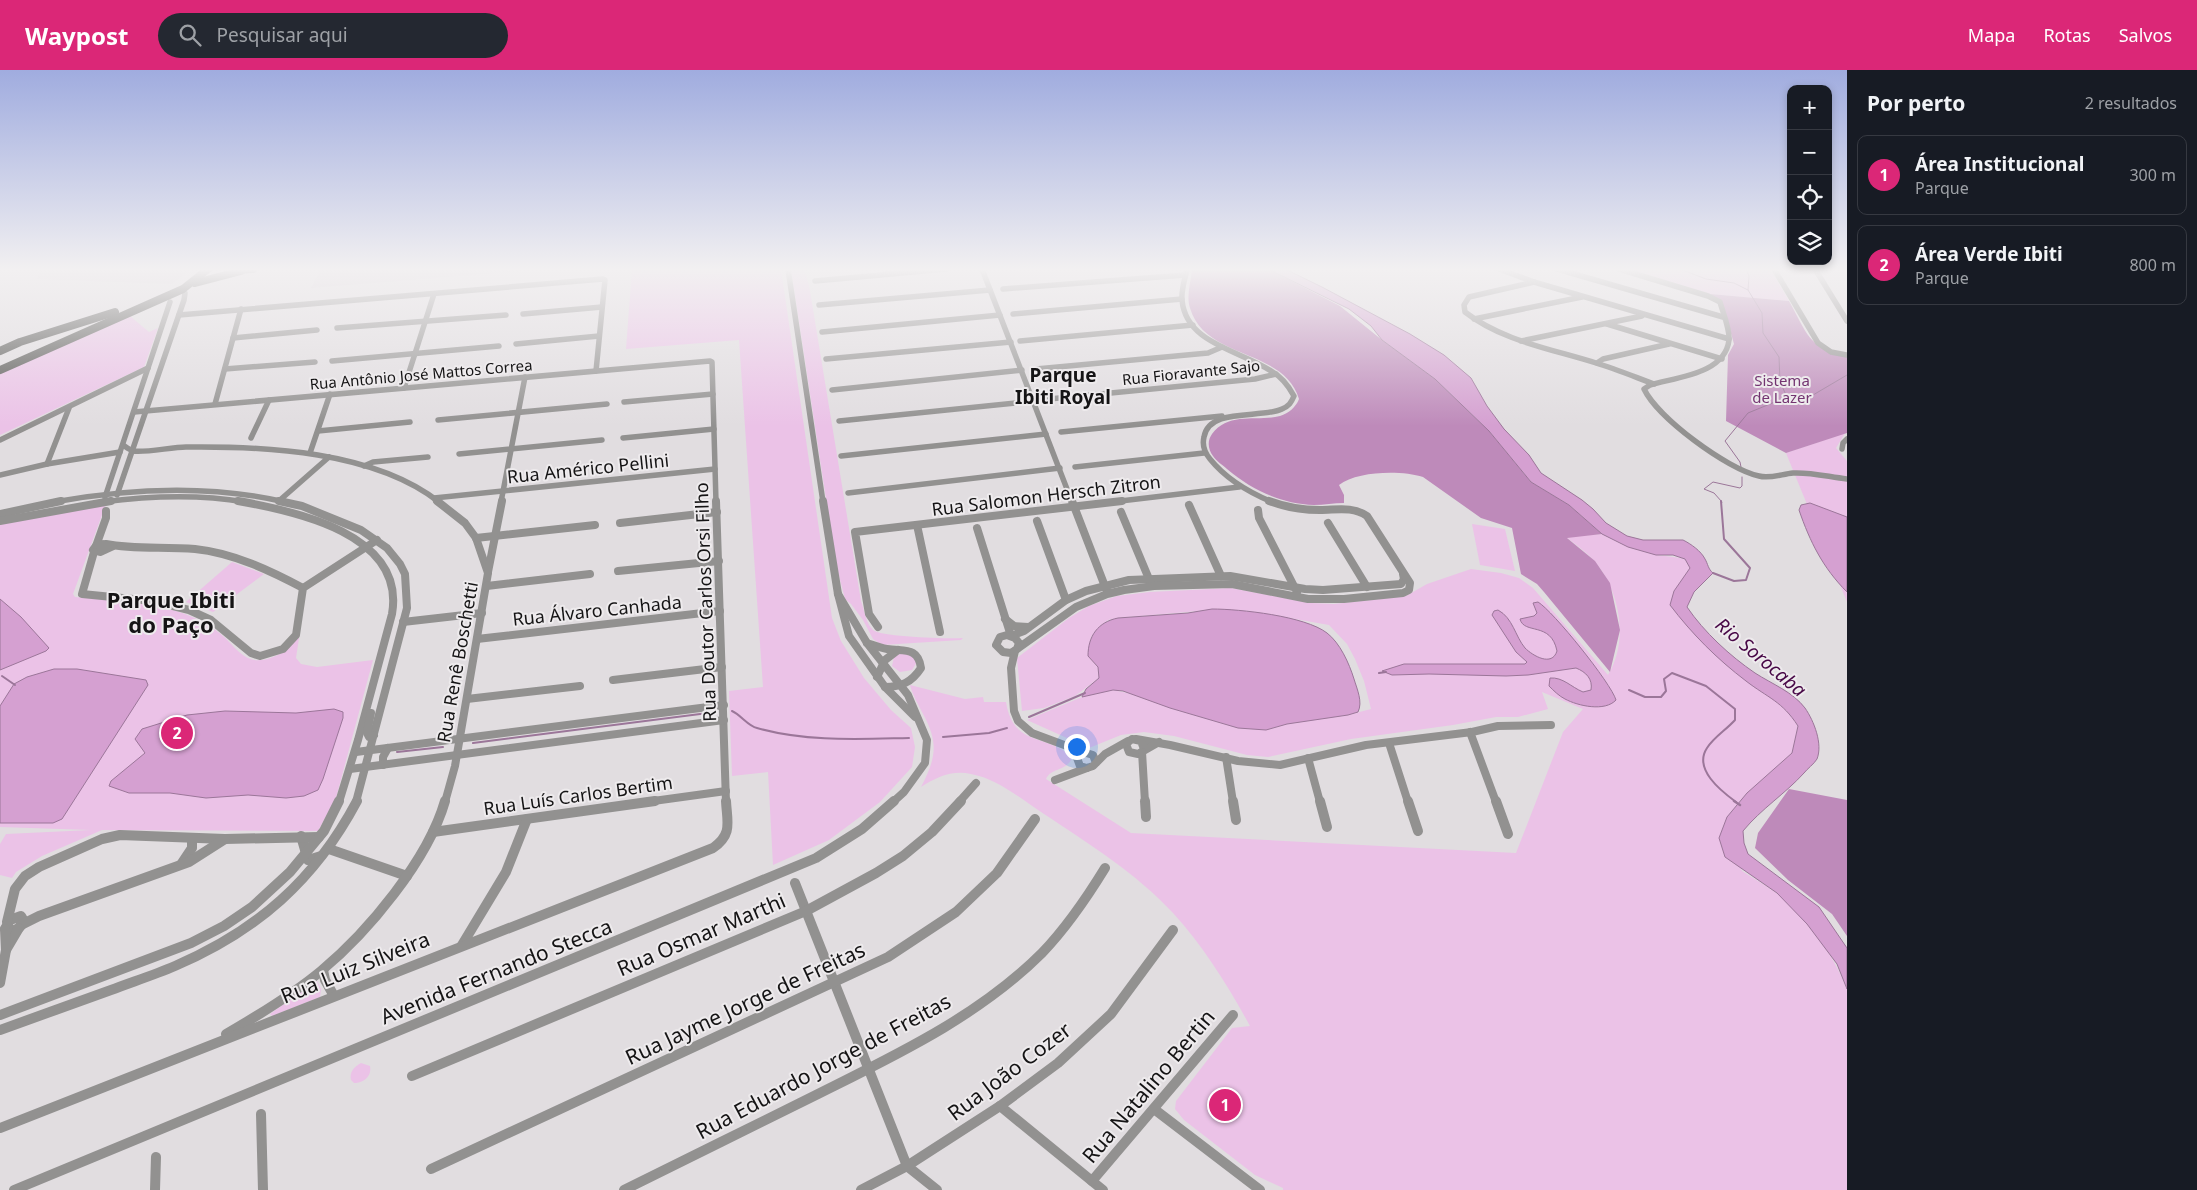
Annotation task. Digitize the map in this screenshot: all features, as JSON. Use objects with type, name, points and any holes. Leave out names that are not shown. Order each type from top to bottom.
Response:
[{"type":"main road","points":[[0,351],[33,338],[89,321]]},
{"type":"main road","points":[[0,370],[111,321]]},
{"type":"main road","points":[[33,338],[16,348],[14,354],[19,356],[32,354],[65,341]]},
{"type":"street","points":[[105,497],[164,321]]},
{"type":"street","points":[[117,496],[177,321]]},
{"type":"street","points":[[215,404],[238,321]]},
{"type":"street","points":[[337,328],[422,321]]},
{"type":"street","points":[[404,388],[425,321]]},
{"type":"street","points":[[596,371],[601,321]]},
{"type":"street","points":[[796,321],[828,540],[838,594],[849,636],[885,687],[919,720]]},
{"type":"street","points":[[822,332],[934,321]]},
{"type":"street","points":[[1003,321],[1106,586],[1107,594]]},
{"type":"street","points":[[1062,432],[1276,412],[1290,405],[1293,400],[1292,391],[1276,374],[1204,336],[1191,321]]},
{"type":"street","points":[[1479,321],[1521,341],[1656,384]]},
{"type":"street","points":[[1521,341],[1613,321]]},
{"type":"street","points":[[1665,321],[1728,340]]},
{"type":"street","points":[[1724,321],[1728,340],[1722,359],[1707,369],[1646,386],[1645,392],[1661,413],[1671,422],[1745,473],[1764,478],[1798,473],[1847,479]]},
{"type":"street","points":[[1806,321],[1822,348],[1847,355]]},
{"type":"street","points":[[1605,323],[1722,359]]},
{"type":"street","points":[[1020,341],[1193,324]]},
{"type":"street","points":[[233,338],[317,330]]},
{"type":"street","points":[[516,344],[599,336]]},
{"type":"street","points":[[826,359],[1011,342]]},
{"type":"street","points":[[1597,364],[1603,359],[1670,344]]},
{"type":"street","points":[[332,361],[499,346]]},
{"type":"street","points":[[1036,369],[1208,353],[1222,347]]},
{"type":"street","points":[[154,353],[166,352]]},
{"type":"street","name":"Rua Antônio José Mattos Correa","points":[[134,412],[710,361]]},
{"type":"street","name":"Rua Doutor Carlos Orsi Filho","points":[[710,361],[713,394],[724,706],[727,831],[723,841]]},
{"type":"street","points":[[225,370],[315,362]]},
{"type":"street","points":[[0,440],[148,368]]},
{"type":"street","points":[[832,390],[1022,370]]},
{"type":"street","name":"Rua Fioravante Sajo","points":[[1048,399],[1255,379],[1276,374]]},
{"type":"street","points":[[488,573],[525,377]]},
{"type":"street","points":[[126,380],[139,378],[145,380]]},
{"type":"street","points":[[310,453],[330,394]]},
{"type":"street","points":[[624,402],[713,394]]},
{"type":"street","points":[[251,438],[269,400]]},
{"type":"street","points":[[839,421],[1034,401]]},
{"type":"street","points":[[438,420],[607,404]]},
{"type":"street","points":[[47,464],[69,408]]},
{"type":"street","points":[[57,413],[61,413],[65,418]]},
{"type":"street","points":[[1000,651],[1007,653],[1016,650],[1076,607],[1107,594],[1154,586],[1232,584],[1298,598],[1327,600],[1403,593],[1409,590],[1410,583],[1367,516],[1362,512],[1349,508],[1320,510],[1281,506],[1261,499],[1239,487],[1204,453],[1203,444],[1206,430],[1216,422],[1229,416]]},
{"type":"street","points":[[1190,419],[1200,423],[1206,430]]},
{"type":"street","points":[[318,431],[410,422]]},
{"type":"street","points":[[623,438],[714,429]]},
{"type":"street","points":[[841,456],[1046,434]]},
{"type":"street","points":[[1845,451],[1843,443],[1847,439]]},
{"type":"street","points":[[459,454],[602,440]]},
{"type":"street","points":[[122,445],[132,451]]},
{"type":"street","name":"Rua Renê Boschetti","points":[[132,451],[184,447],[310,453],[382,472],[426,492],[465,523],[476,538],[488,573],[457,755],[441,815],[407,876],[363,930],[323,970],[264,1012],[204,1047]]},
{"type":"street","points":[[1075,466],[1204,453]]},
{"type":"street","points":[[119,456],[119,465],[112,486],[121,484]]},
{"type":"street","points":[[0,474],[47,464],[119,456]]},
{"type":"street","points":[[280,500],[329,457]]},
{"type":"street","points":[[363,466],[373,462],[428,457]]},
{"type":"street","points":[[382,472],[384,465],[397,460]]},
{"type":"street","points":[[848,493],[1060,468]]},
{"type":"street","name":"Rua Américo Pellini","points":[[434,498],[716,469]]},
{"type":"street","name":"Rua Salomon Hersch Zitron","points":[[878,628],[869,614],[855,532],[1239,487]]},
{"type":"street","points":[[0,514],[117,496],[135,491],[178,489],[248,493],[280,500],[304,506],[359,528],[377,540],[397,558],[406,575],[407,608],[357,800],[345,826],[326,852],[275,908],[233,937],[176,966],[0,1030]]},
{"type":"street","points":[[131,498],[135,491]]},
{"type":"street","points":[[0,1017],[191,943],[219,929],[251,909],[270,893],[327,828],[340,802],[356,752],[393,607],[387,570],[366,548],[349,536],[322,522],[285,509],[235,499],[164,496],[131,498],[117,496]]},
{"type":"street","name":"Rua Américo Pellini","points":[[447,507],[451,500],[464,496]]},
{"type":"street","points":[[0,521],[86,500]]},
{"type":"street","points":[[1189,505],[1222,576]]},
{"type":"street","points":[[1258,510],[1259,518],[1296,588],[1298,598]]},
{"type":"street","points":[[106,511],[101,548],[82,592],[85,596],[153,601],[189,610],[211,620],[251,653],[260,656],[283,649],[296,635],[303,588]]},
{"type":"street","points":[[620,523],[717,512]]},
{"type":"street","points":[[1120,512],[1149,578]]},
{"type":"street","points":[[1037,521],[1066,600]]},
{"type":"street","points":[[1328,523],[1367,587]]},
{"type":"street","points":[[476,538],[595,525]]},
{"type":"street","points":[[917,525],[940,632]]},
{"type":"street","points":[[349,536],[359,528]]},
{"type":"street","points":[[977,528],[1005,619],[1007,636]]},
{"type":"street","points":[[356,541],[367,534]]},
{"type":"street","points":[[303,588],[377,540]]},
{"type":"street","points":[[101,548],[195,549],[238,558],[271,570],[303,588]]},
{"type":"street","points":[[618,571],[719,561]]},
{"type":"street","points":[[1011,668],[996,642],[1030,627],[1066,600],[1086,591],[1129,580],[1222,576],[1296,588],[1323,590],[1367,587],[1401,584],[1404,579],[1400,568]]},
{"type":"street","points":[[487,586],[590,574]]},
{"type":"street","points":[[838,594],[867,643],[901,686]]},
{"type":"street","name":"Rua Álvaro Canhada","points":[[477,638],[720,611]]},
{"type":"street","points":[[402,622],[482,613]]},
{"type":"street","points":[[1005,619],[1014,626],[1030,627]]},
{"type":"street","points":[[1007,636],[1019,643],[1011,668],[1014,711],[1018,721],[1032,732],[1071,749],[1079,757],[1094,759],[1132,740],[1161,741],[1226,757],[1271,765],[1308,758],[1334,750],[1470,732],[1499,726],[1536,727],[1551,725]]},
{"type":"street","points":[[867,643],[879,647],[914,652],[921,663],[919,672],[910,681],[901,686],[885,687]]},
{"type":"street","points":[[877,677],[890,655],[900,650]]},
{"type":"street","points":[[613,680],[722,667]]},
{"type":"street","points":[[908,695],[910,681]]},
{"type":"street","points":[[467,699],[580,686]]},
{"type":"street","name":"Avenida Fernando Stecca","points":[[14,1190],[816,858],[862,829],[904,792],[925,763],[926,740],[908,695],[901,686]]},
{"type":"street","points":[[371,694],[373,697],[367,733],[369,737],[374,735]]},
{"type":"street","points":[[356,752],[724,706]]},
{"type":"street","points":[[350,769],[724,720]]},
{"type":"street","points":[[1470,732],[1508,834]]},
{"type":"street","points":[[1132,740],[1141,741],[1137,752],[1142,768],[1146,817]]},
{"type":"street","points":[[1132,740],[1126,748],[1137,752]]},
{"type":"street","points":[[1109,752],[1137,752],[1161,741]]},
{"type":"street","points":[[1389,743],[1418,831]]},
{"type":"street","points":[[382,765],[383,757],[388,748]]},
{"type":"street","points":[[1079,757],[1080,766],[1087,768]]},
{"type":"street","points":[[1070,773],[1079,757]]},
{"type":"street","points":[[1226,757],[1236,820]]},
{"type":"street","points":[[1308,758],[1327,827]]},
{"type":"street","points":[[1055,780],[1093,766],[1094,759]]},
{"type":"street","points":[[345,784],[353,781],[362,782]]},
{"type":"street","name":"Rua Osmar Marthi","points":[[412,1076],[806,911],[868,878],[914,848],[945,819],[976,783]]},
{"type":"street","name":"Rua Luís Carlos Bertim","points":[[433,832],[726,791]]},
{"type":"street","points":[[462,945],[506,872],[527,819]]},
{"type":"street","name":"Rua Jayme Jorge de Freitas","points":[[431,1169],[888,957],[956,912],[997,873],[1036,819]]},
{"type":"street","points":[[0,983],[6,950],[6,926],[20,881],[30,872],[102,839],[120,836],[225,839],[319,837]]},
{"type":"street","points":[[301,836],[306,842],[306,858],[308,860],[314,860],[326,852]]},
{"type":"street","points":[[171,869],[184,862],[192,851],[194,843],[192,838]]},
{"type":"street","points":[[6,926],[12,931],[21,922],[189,862],[225,839]]},
{"type":"street","name":"Rua Luiz Silveira","points":[[0,1128],[713,848],[723,841]]},
{"type":"street","points":[[326,852],[407,876]]},
{"type":"street","name":"Rua Eduardo Jorge de Freitas","points":[[624,1190],[868,1068],[963,1015],[1012,978],[1044,950],[1068,924],[1105,868]]},
{"type":"street","points":[[795,883],[907,1166],[937,1190]]},
{"type":"street","points":[[13,906],[21,922]]},
{"type":"street","points":[[6,950],[21,922]]},
{"type":"street","name":"Rua João Cozer","points":[[861,1190],[907,1166],[1000,1106],[1058,1063],[1111,1014],[1173,930]]},
{"type":"street","points":[[323,970],[334,996]]},
{"type":"street","points":[[264,1012],[264,1017],[273,1020]]},
{"type":"street","name":"Rua Natalino Bertin","points":[[1092,1181],[1233,1015]]},
{"type":"street","points":[[1000,1106],[1103,1190]]},
{"type":"street","points":[[1154,1110],[1260,1190]]},
{"type":"street","points":[[261,1114],[263,1190]]},
{"type":"street","points":[[155,1190],[156,1157]]},
{"type":"shaded area","points":[[118,321],[136,321],[149,332],[158,328],[144,367],[0,435],[0,373]]},
{"type":"shaded area","points":[[628,321],[789,321],[832,618],[841,641],[864,678],[891,710],[911,728],[915,747],[912,767],[880,802],[829,840],[773,865],[768,772],[732,776],[729,691],[763,687],[739,340],[626,349]]},
{"type":"shaded area","points":[[799,321],[815,321],[861,601],[869,624],[873,630],[878,632],[901,636],[963,638],[961,640],[882,645],[873,639],[863,620],[845,599],[836,564]]},
{"type":"shaded area","name":"Rio Sorocaba","points":[[1365,321],[1386,321],[1444,355],[1471,378],[1487,406],[1504,429],[1529,455],[1541,473],[1582,500],[1606,523],[1627,536],[1643,540],[1683,540],[1701,553],[1713,573],[1694,592],[1687,607],[1709,634],[1736,659],[1800,702],[1814,726],[1819,747],[1817,759],[1797,781],[1743,831],[1744,843],[1748,854],[1819,907],[1847,948],[1847,989],[1837,964],[1807,924],[1777,893],[1725,857],[1719,838],[1727,817],[1747,793],[1792,753],[1798,726],[1780,705],[1746,681],[1715,655],[1670,605],[1674,591],[1690,568],[1685,559],[1673,555],[1656,555],[1628,547],[1602,534],[1569,505],[1531,482],[1489,431],[1435,379],[1382,340]]},
{"type":"shaded area","points":[[1845,433],[1836,448],[1847,461],[1847,602],[1786,453]]},
{"type":"shaded area","points":[[1810,503],[1847,517],[1847,592],[1824,564],[1808,533],[1799,510],[1801,505]]},
{"type":"shaded area","points":[[106,504],[73,594],[75,597],[154,605],[184,614],[211,627],[239,652],[254,660],[275,657],[292,644],[300,632],[296,658],[301,664],[317,667],[373,660],[336,798],[318,831],[102,830],[42,856],[16,872],[12,878],[0,875],[0,844],[6,834],[91,830],[0,827],[0,524]]},
{"type":"shaded area","points":[[1472,524],[1505,529],[1515,571],[1480,565]]},
{"type":"shaded area","points":[[1602,534],[1640,550],[1657,555],[1685,559],[1690,568],[1670,605],[1769,696],[1788,710],[1798,726],[1792,753],[1747,793],[1727,817],[1742,871],[1775,892],[1808,924],[1834,962],[1847,989],[1847,1190],[1283,1190],[1283,1188],[1255,1175],[1184,1120],[1175,1109],[1176,1101],[1232,1028],[1250,1026],[1224,982],[1195,939],[1159,898],[1128,872],[1018,796],[991,780],[971,774],[957,773],[939,777],[921,787],[930,767],[934,750],[932,734],[910,685],[965,699],[983,697],[984,702],[1006,702],[1015,726],[1022,733],[1060,748],[1070,755],[1071,760],[1068,764],[1048,775],[1046,779],[1131,833],[1516,853],[1563,732],[1583,709],[1542,692],[1548,709],[1518,717],[1496,717],[1351,739],[1268,757],[1247,755],[1174,736],[1144,732],[1121,735],[1089,748],[1027,720],[1082,697],[1113,690],[1137,695],[1170,708],[1238,728],[1266,730],[1287,724],[1348,715],[1371,709],[1364,681],[1355,659],[1347,644],[1329,625],[1278,616],[1222,609],[1108,620],[1091,637],[1088,656],[1098,667],[1099,678],[1075,696],[1044,708],[1022,711],[1017,658],[1069,618],[1089,606],[1117,596],[1150,592],[1231,588],[1311,603],[1334,604],[1406,596],[1427,584],[1471,569],[1501,573],[1519,578],[1533,588],[1608,675],[1614,662],[1620,632],[1616,602],[1611,588],[1596,563],[1586,552],[1566,537]]},
{"type":"shaded area","points":[[232,562],[264,574],[213,612],[186,602]]},
{"type":"shaded area","points":[[0,599],[21,617],[49,648],[46,651],[0,670]]},
{"type":"shaded area","points":[[1538,602],[1568,632],[1604,679],[1616,700],[1611,704],[1591,707],[1570,702],[1549,686],[1550,678],[1555,678],[1583,692],[1591,690],[1591,682],[1588,676],[1576,668],[1528,675],[1506,676],[1392,675],[1382,671],[1404,664],[1525,664],[1527,662],[1516,652],[1492,615],[1494,611],[1498,610],[1510,622],[1525,648],[1542,659],[1551,658],[1555,656],[1557,651],[1554,642],[1544,632],[1522,624],[1520,619],[1534,616],[1537,613],[1533,603]]},
{"type":"shaded area","points":[[1212,609],[1239,610],[1288,618],[1317,627],[1327,633],[1340,648],[1350,666],[1359,696],[1358,712],[1287,724],[1266,730],[1238,728],[1170,708],[1123,691],[1113,690],[1082,697],[1086,689],[1099,678],[1098,667],[1088,656],[1088,649],[1095,631],[1105,623],[1118,618],[1188,613]]},
{"type":"shaded area","points":[[901,653],[910,654],[917,662],[912,670],[900,672],[892,666],[894,657]]},
{"type":"shaded area","points":[[54,669],[77,669],[146,680],[148,685],[62,819],[53,823],[0,823],[0,706],[14,684],[27,677]]},
{"type":"shaded area","points":[[334,709],[343,712],[343,718],[323,779],[318,790],[304,796],[286,798],[248,795],[206,798],[170,793],[129,793],[109,786],[111,781],[145,753],[135,739],[142,729],[187,715],[225,711],[296,713]]},
{"type":"shaded area","points":[[317,981],[321,989],[320,997],[272,1016],[270,1014]]},
{"type":"shaded area","points":[[361,1063],[370,1066],[370,1073],[364,1080],[354,1083],[351,1080],[351,1072]]},
{"type":"green space","points":[[1196,321],[1359,321],[1435,379],[1489,431],[1531,482],[1569,505],[1602,534],[1567,538],[1595,561],[1610,583],[1620,630],[1610,672],[1537,584],[1521,574],[1512,528],[1481,518],[1423,477],[1403,473],[1368,474],[1347,480],[1339,485],[1344,495],[1344,503],[1302,504],[1279,499],[1257,489],[1237,477],[1216,460],[1210,451],[1209,442],[1212,434],[1219,427],[1235,420],[1280,416],[1292,409],[1299,399],[1291,383],[1278,371],[1211,337]]},
{"type":"green space","name":"Sistema de Lazer","points":[[1728,321],[1800,321],[1816,344],[1824,349],[1847,357],[1847,433],[1786,453],[1726,421],[1728,355],[1734,344]]},
{"type":"green space","points":[[1789,789],[1847,800],[1847,936],[1832,914],[1788,880],[1755,848],[1758,833]]},
{"type":"waterway","points":[[1762,321],[1763,333],[1779,357],[1780,382],[1787,397]]},
{"type":"waterway","points":[[1787,397],[1813,395],[1847,375]]},
{"type":"waterway","points":[[1741,467],[1740,462],[1725,441],[1748,413],[1787,397]]},
{"type":"waterway","points":[[1722,502],[1714,493],[1704,489],[1713,482],[1740,488],[1742,486],[1742,477]]},
{"type":"waterway","points":[[1713,573],[1734,581],[1746,580],[1750,568],[1724,539],[1721,501]]},
{"type":"waterway","points":[[1379,673],[1386,672]]},
{"type":"waterway","points":[[1629,690],[1645,697],[1661,697],[1666,691],[1664,679],[1672,673],[1706,686],[1735,709],[1735,720],[1707,748],[1704,764],[1711,779],[1736,802]]},
{"type":"waterway","points":[[2,676],[15,685]]},
{"type":"waterway","points":[[1029,717],[1085,693]]},
{"type":"waterway","points":[[732,711],[754,727],[794,736],[833,739],[909,738]]},
{"type":"waterway","points":[[473,743],[708,713]]},
{"type":"waterway","points":[[943,737],[989,733],[1007,728]]},
{"type":"waterway","points":[[397,752],[443,747]]},
{"type":"waterway","points":[[1734,801],[1740,805]]},
{"type":"place","name":"Área Verde Ibiti","points":[[177,733]]},
{"type":"place","name":"Área Institucional","points":[[1225,1105]]},
{"type":"district","name":"Parque Ibiti Royal","points":[[1063,386]]},
{"type":"district","name":"Parque Ibiti do Paço","points":[[171,612]]}]
